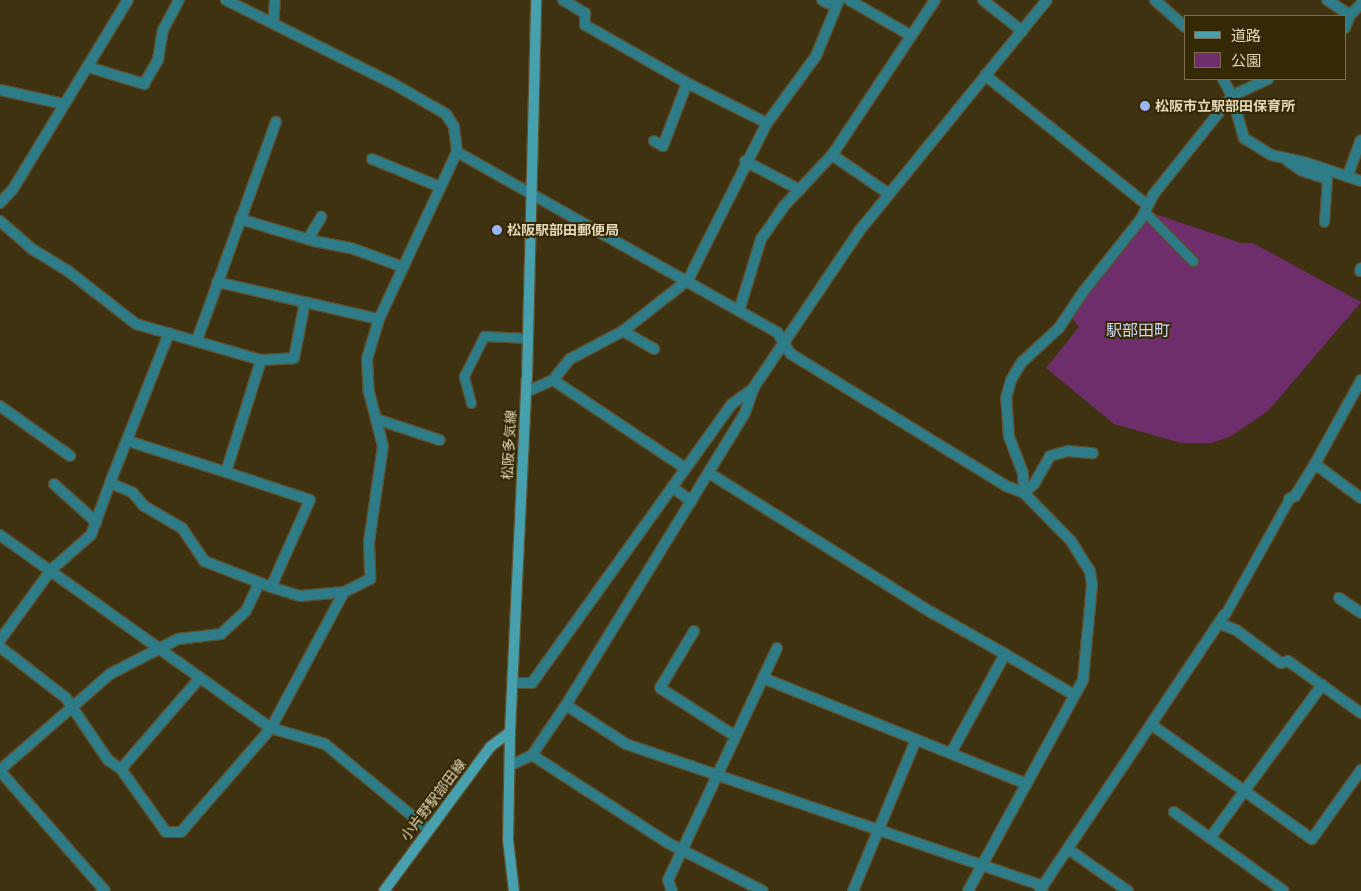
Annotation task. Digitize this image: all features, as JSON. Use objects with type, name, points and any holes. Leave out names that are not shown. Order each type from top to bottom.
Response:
[{"type":"main road","name":"松阪多気線","points":[[514,891],[508,840],[511,765],[510,732],[528,338],[536,0]]},
{"type":"main road","name":"小片野駅部田線","points":[[384,891],[490,747],[510,732]]},
{"type":"street","points":[[0,202],[13,189],[128,0]]},
{"type":"street","points":[[88,67],[144,84],[158,60],[163,30],[179,0]]},
{"type":"street","points":[[110,483],[133,493],[144,506],[182,528],[204,561],[260,583],[300,596],[344,592],[370,579],[369,542],[383,446],[369,392],[366,359],[379,319],[457,152],[454,127],[446,114],[392,83],[226,0]]},
{"type":"street","points":[[273,23],[275,0]]},
{"type":"street","points":[[563,0],[585,13],[585,25],[687,83],[767,123]]},
{"type":"street","points":[[822,0],[828,3],[838,0]]},
{"type":"street","points":[[526,392],[553,380],[570,360],[623,331],[688,280],[746,161],[767,123],[816,56],[838,0]]},
{"type":"street","points":[[849,0],[910,35]]},
{"type":"street","points":[[739,311],[761,239],[783,206],[832,155],[935,0]]},
{"type":"street","points":[[983,0],[1022,31]]},
{"type":"street","points":[[512,683],[532,683],[732,404],[754,387],[785,344],[860,230],[1047,0]]},
{"type":"street","points":[[1155,0],[1184,26]]},
{"type":"street","points":[[1326,0],[1350,15]]},
{"type":"street","points":[[1346,25],[1350,15],[1361,4]]},
{"type":"street","points":[[985,75],[1146,208]]},
{"type":"street","points":[[1224,80],[1232,96],[1244,138],[1271,155],[1287,160],[1304,162],[1348,175],[1361,181]]},
{"type":"street","points":[[1024,493],[1023,473],[1009,437],[1006,398],[1011,380],[1022,362],[1060,328],[1146,208],[1232,96],[1266,80]]},
{"type":"street","points":[[654,141],[663,146],[687,83]]},
{"type":"street","points":[[0,90],[64,104]]},
{"type":"street","points":[[197,340],[276,122]]},
{"type":"street","points":[[1348,175],[1361,140]]},
{"type":"street","points":[[457,152],[778,332],[791,354],[1006,486],[1024,493],[1071,541],[1090,571],[1092,602],[1086,639],[1088,642],[1083,680],[968,891]]},
{"type":"street","points":[[832,155],[890,194]]},
{"type":"street","points":[[372,159],[440,187]]},
{"type":"street","points":[[746,161],[800,190]]},
{"type":"street","points":[[308,239],[321,217]]},
{"type":"street","points":[[240,219],[308,239],[351,248],[403,267]]},
{"type":"street","points":[[0,220],[32,249],[68,271],[136,324],[197,340],[261,360],[294,358],[305,302]]},
{"type":"street","points":[[217,282],[379,319]]},
{"type":"street","points":[[623,331],[654,349]]},
{"type":"street","points":[[0,640],[51,570],[91,535],[169,333]]},
{"type":"street","points":[[226,472],[261,360]]},
{"type":"street","points":[[553,380],[685,468]]},
{"type":"street","points":[[1288,499],[1295,496],[1315,464],[1361,381]]},
{"type":"street","points":[[511,765],[532,756],[566,705],[746,413],[754,387]]},
{"type":"street","points":[[0,406],[70,456]]},
{"type":"street","points":[[376,419],[440,440]]},
{"type":"street","points":[[128,441],[310,500],[271,587]]},
{"type":"street","points":[[1024,493],[1034,484],[1050,456],[1068,451],[1093,453]]},
{"type":"street","points":[[1315,464],[1361,498]]},
{"type":"street","points":[[709,473],[931,612],[1074,695]]},
{"type":"street","points":[[54,484],[96,522]]},
{"type":"street","points":[[672,487],[691,501]]},
{"type":"street","points":[[0,535],[161,648],[199,679],[271,728],[325,744],[428,829]]},
{"type":"street","points":[[105,891],[0,770],[110,674],[178,639],[220,634],[246,611],[260,583]]},
{"type":"street","points":[[0,647],[66,698],[70,709],[108,760],[121,768],[166,832],[181,832],[271,728],[344,592]]},
{"type":"street","points":[[1339,598],[1361,613]]},
{"type":"street","points":[[566,705],[626,744],[983,866],[1042,889],[1221,624],[1224,614]]},
{"type":"street","points":[[1221,624],[1236,630],[1281,663],[1288,661],[1361,713]]},
{"type":"street","points":[[694,631],[660,688],[735,736]]},
{"type":"street","points":[[672,891],[668,880],[777,648]]},
{"type":"street","points":[[951,753],[1005,654]]},
{"type":"street","points":[[762,678],[1027,784]]},
{"type":"street","points":[[121,768],[199,679]]},
{"type":"street","points":[[1210,838],[1322,685]]},
{"type":"street","points":[[1152,725],[1312,839],[1361,770]]},
{"type":"street","points":[[853,891],[916,740]]},
{"type":"street","points":[[532,756],[682,851],[763,891]]},
{"type":"street","points":[[1174,812],[1284,891]]},
{"type":"street","points":[[1068,848],[1128,891]]},
{"type":"lane","points":[[1287,160],[1302,171],[1328,179],[1324,222]]},
{"type":"lane","points":[[1146,208],[1193,261]]},
{"type":"lane","points":[[470,403],[464,376],[484,336],[528,338]]},
{"type":"lane","points":[[1224,614],[1288,499]]},
{"type":"green space","points":[[1152,213],[1241,243],[1253,243],[1361,302],[1268,411],[1231,436],[1212,443],[1181,443],[1114,424],[1046,368],[1079,327],[1071,316],[1144,220]]},
{"type":"place","name":"松阪市立駅部田保育所","points":[[1145,106]]},
{"type":"place","name":"松阪駅部田郵便局","points":[[497,230]]},
{"type":"district","name":"駅部田町","points":[[1138,331]]}]
